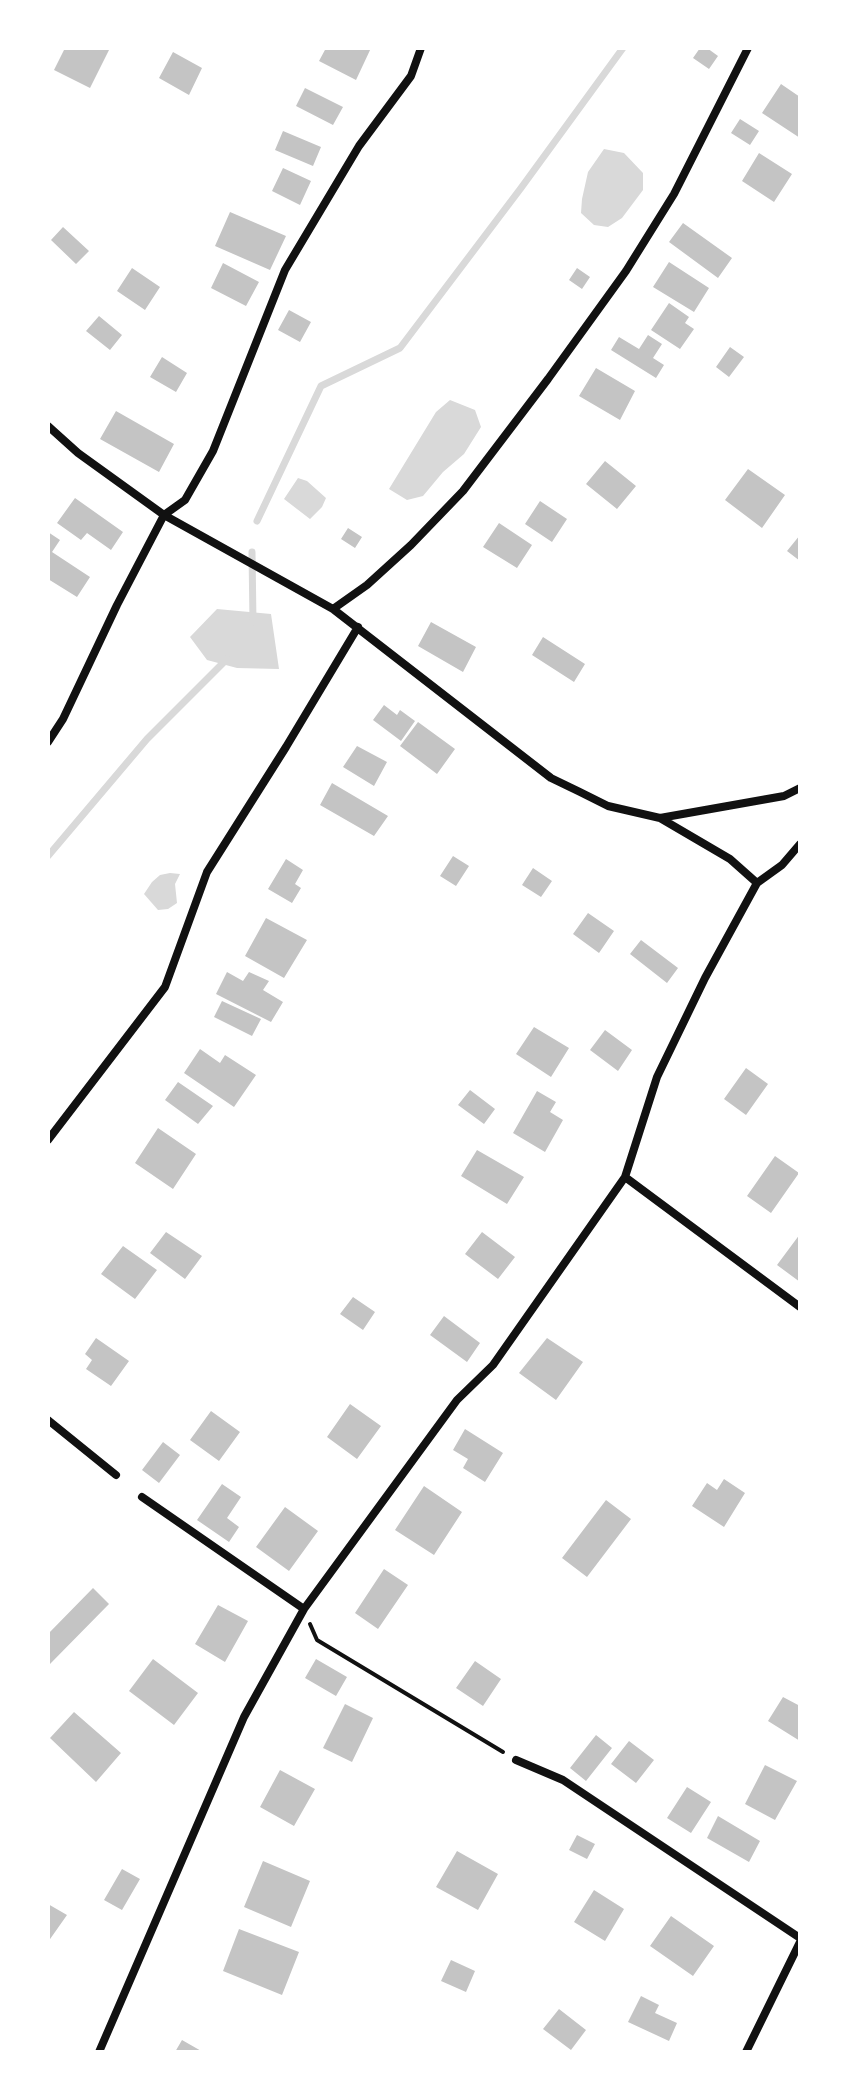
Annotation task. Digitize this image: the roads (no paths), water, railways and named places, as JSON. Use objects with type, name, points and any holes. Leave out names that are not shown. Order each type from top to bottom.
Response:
[{"type":"street","points":[[48,742],[63,719],[164,515],[185,500],[213,451],[285,270],[359,146],[411,76],[421,48]]},
{"type":"street","points":[[333,609],[367,585],[463,491],[548,379],[626,271],[674,194],[748,48]]},
{"type":"street","points":[[48,426],[78,453],[164,515],[333,609],[551,778],[608,806],[660,818],[730,859],[757,883]]},
{"type":"street","points":[[48,1140],[165,987],[207,872],[358,627]]},
{"type":"street","points":[[660,818],[784,796],[800,788]]},
{"type":"street","points":[[99,2052],[244,1717],[304,1609],[457,1400],[493,1365],[625,1177],[657,1077],[705,978],[757,883],[782,865],[800,844]]},
{"type":"street","points":[[625,1177],[800,1307]]},
{"type":"street","points":[[48,1420],[116,1475]]},
{"type":"street","points":[[142,1497],[304,1609]]},
{"type":"street","points":[[516,1760],[563,1780],[800,1940],[746,2052]]},
{"type":"waterway","points":[[257,521],[321,386],[400,348],[623,48]]},
{"type":"waterway","points":[[252,552],[253,622]]},
{"type":"waterway","points":[[48,856],[147,739],[227,659]]}]
